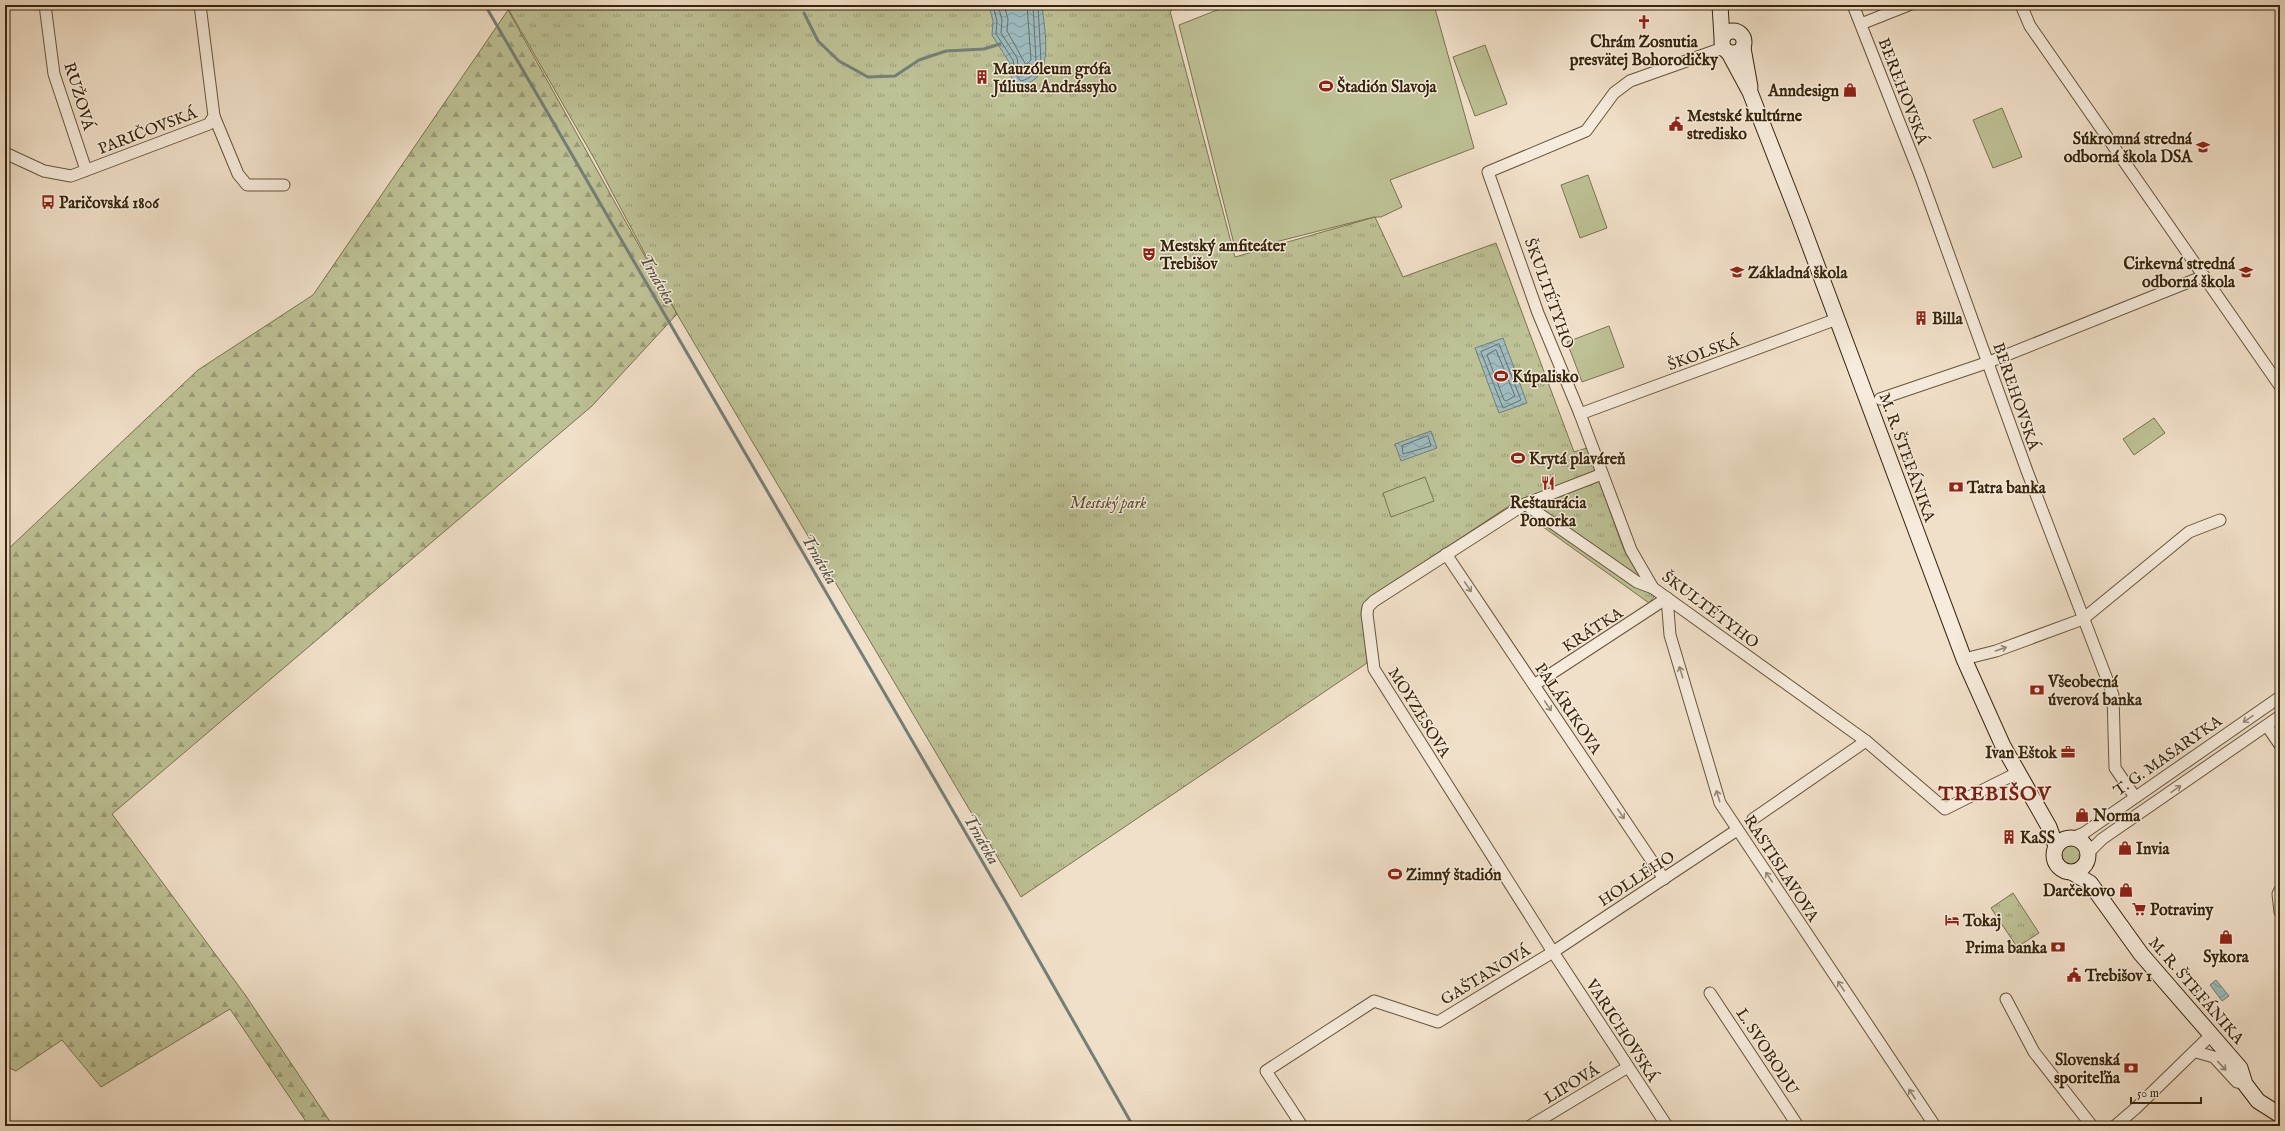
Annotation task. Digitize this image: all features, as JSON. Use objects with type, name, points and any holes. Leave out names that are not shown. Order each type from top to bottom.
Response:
[{"type":"street","name":"RUŽOVÁ","points":[[45,5],[54,74],[86,170]]},
{"type":"street","name":"PARIČOVSKÁ","points":[[5,153],[44,171],[71,176],[209,124],[214,116],[205,58],[200,5]]},
{"type":"street","name":"M. R. ŠTEFÁNIKA","points":[[1721,5],[1744,39],[1729,47]]},
{"type":"street","name":"M. R. ŠTEFÁNIKA","points":[[1721,5],[1729,47],[1750,92],[1837,319],[1964,659],[2017,773],[2049,827],[2065,841]]},
{"type":"street","name":"BEREHOVSKÁ","points":[[1853,5],[1920,175],[1989,362],[2027,471],[2113,695],[2115,768],[2139,795],[2152,805]]},
{"type":"street","points":[[1861,24],[1909,5]]},
{"type":"street","points":[[2021,5],[2030,26],[2279,383]]},
{"type":"street","name":"ŠKULTÉTYHO","points":[[1729,47],[1630,81],[1614,93],[1586,131],[1488,172],[1538,313],[1580,414],[1631,550],[1653,588],[1866,741],[1945,809],[2017,773]]},
{"type":"street","points":[[214,116],[238,174],[247,185],[284,184]]},
{"type":"street","points":[[1880,399],[1989,362],[2204,276]]},
{"type":"street","name":"ŠKOLSKÁ","points":[[1580,414],[1837,319]]},
{"type":"street","name":"MOYZESOVA","points":[[1553,952],[1374,669],[1367,614],[1368,607],[1446,554],[1525,504],[1602,474]]},
{"type":"street","points":[[1525,504],[1637,582],[1653,588]]},
{"type":"street","points":[[1964,659],[1996,651],[2083,619],[2189,532],[2220,520]]},
{"type":"street","name":"PALÁRIKOVA","points":[[1446,554],[1664,879]]},
{"type":"street","name":"KRÁTKA","points":[[1534,685],[1667,598]]},
{"type":"street","name":"RASTISLAVOVA","points":[[1667,598],[1670,635],[1720,803],[1935,1126]]},
{"type":"street","name":"T. G. MASARYKA","points":[[2065,841],[2084,833],[2280,697]]},
{"type":"street","name":"T. G. MASARYKA","points":[[2087,858],[2102,839],[2280,716]]},
{"type":"street","points":[[2266,726],[2280,745]]},
{"type":"street","points":[[2228,733],[2237,746]]},
{"type":"street","points":[[1753,819],[1866,741]]},
{"type":"street","name":"HOLLÉHO","points":[[1553,952],[1737,830]]},
{"type":"street","points":[[2065,841],[2083,843],[2087,858],[2079,871],[2073,873],[2062,870],[2056,865],[2053,853],[2065,841]]},
{"type":"street","name":"M. R. ŠTEFÁNIKA","points":[[2087,858],[2090,883]]},
{"type":"street","name":"M. R. ŠTEFÁNIKA","points":[[2073,873],[2090,883],[2141,954],[2240,1068],[2245,1084],[2258,1101],[2280,1115]]},
{"type":"street","points":[[2279,892],[2280,912]]},
{"type":"street","name":"VARICHOVSKÁ","points":[[1553,952],[1667,1126]]},
{"type":"street","name":"GAŠTANOVÁ","points":[[1302,1126],[1266,1071],[1374,1001],[1438,1022],[1553,952]]},
{"type":"street","name":"L. SVOBODU","points":[[1710,993],[1798,1126]]},
{"type":"street","points":[[2006,999],[2034,1052],[2092,1126]]},
{"type":"street","points":[[2115,1126],[2196,1052],[2211,1035]]},
{"type":"street","points":[[2196,1052],[2214,1057],[2237,1082],[2245,1084]]},
{"type":"street","name":"LIPOVÁ","points":[[1530,1126],[1628,1067]]},
{"type":"green space","name":"Mestský park","points":[[506,5],[1181,5],[1170,11],[1235,257],[1375,217],[1403,277],[1496,243],[1574,452],[1587,448],[1624,550],[1641,579],[1653,592],[1654,597],[1649,603],[1521,511],[1515,502],[1370,598],[1363,614],[1367,663],[1021,897],[677,314],[595,160]]},
{"type":"green space","name":"Štadión Slavoja","points":[[1230,5],[1434,5],[1474,148],[1390,180],[1402,207],[1381,217],[1374,217],[1236,252],[1179,25]]},
{"type":"green space","points":[[508,10],[677,314],[592,406],[112,814],[246,996],[333,1126],[309,1126],[230,1009],[101,1087],[62,1040],[16,1071],[5,1066],[5,552],[198,370],[313,295]]},
{"type":"green space","points":[[1485,45],[1507,104],[1475,116],[1453,57]]},
{"type":"green space","points":[[2002,108],[2022,157],[1993,168],[1973,120]]},
{"type":"green space","points":[[1588,175],[1607,228],[1580,238],[1561,185]]},
{"type":"green space","points":[[1609,326],[1624,367],[1582,382],[1567,342]]},
{"type":"green space","points":[[2154,418],[2165,433],[2134,455],[2123,439]]},
{"type":"green space","points":[[1425,477],[1434,501],[1391,517],[1383,493]]},
{"type":"green space","points":[[2071,845],[2078,848],[2081,855],[2078,862],[2071,865],[2064,862],[2061,855],[2064,848]]},
{"type":"green space","points":[[2013,893],[2039,933],[2017,947],[1991,908]]},
{"type":"water","points":[[989,5],[1042,5],[1046,53],[1044,65],[1039,74],[1032,81],[1020,85],[1014,82],[1011,76],[1009,62],[992,35],[993,21]]},
{"type":"water","name":"Kúpalisko","points":[[1503,338],[1527,403],[1499,413],[1475,348]]},
{"type":"water","points":[[1431,431],[1437,448],[1401,461],[1395,444]]},
{"type":"water","points":[[2216,980],[2229,996],[2222,1001],[2210,985]]},
{"type":"waterway","name":"Trnávka","points":[[485,5],[1007,904],[1133,1126]]},
{"type":"waterway","points":[[804,13],[818,41],[839,61],[868,77],[895,76],[919,60],[946,51],[984,49],[1000,44]]},
{"type":"place","name":"Chrám Zosnutia presvätej Bohorodičky","points":[[1644,22]]},
{"type":"place","name":"Mauzóleum grófa Júliusa Andrássyho","points":[[982,77]]},
{"type":"place","name":"Štadión Slavoja","points":[[1326,86]]},
{"type":"place","name":"Anndesign","points":[[1850,90]]},
{"type":"place","name":"Mestské kultúrne stredisko","points":[[1676,124]]},
{"type":"place","name":"Súkromná stredná odborná škola DSA","points":[[2203,147]]},
{"type":"place","name":"Paričovská 1806","points":[[48,202]]},
{"type":"place","name":"Mestský amfiteáter Trebišov","points":[[1149,254]]},
{"type":"place","name":"Základná škola","points":[[1737,272]]},
{"type":"place","name":"Cirkevná stredná odborná škola","points":[[2246,272]]},
{"type":"place","name":"Billa","points":[[1921,318]]},
{"type":"place","name":"Kúpalisko","points":[[1501,376]]},
{"type":"place","name":"Krytá plaváreň","points":[[1518,458]]},
{"type":"place","name":"Reštaurácia Ponorka","points":[[1548,483]]},
{"type":"place","name":"Tatra banka","points":[[1956,487]]},
{"type":"place","name":"Všeobecná úverová banka","points":[[2037,690]]},
{"type":"place","name":"Ivan Eštok","points":[[2068,752]]},
{"type":"place","name":"Norma","points":[[2082,815]]},
{"type":"place","name":"KaSS","points":[[2009,837]]},
{"type":"place","name":"Invia","points":[[2125,848]]},
{"type":"place","name":"Zimný štadión","points":[[1395,874]]},
{"type":"place","name":"Darčekovo","points":[[2126,890]]},
{"type":"place","name":"Potraviny","points":[[2139,909]]},
{"type":"place","name":"Tokaj","points":[[1952,920]]},
{"type":"place","name":"Sykora","points":[[2226,937]]},
{"type":"place","name":"Prima banka","points":[[2058,947]]},
{"type":"place","name":"Trebišov 1","points":[[2074,975]]},
{"type":"place","name":"Slovenská sporiteľňa","points":[[2131,1068]]},
{"type":"district","name":"TREBIŠOV","points":[[1995,793]]}]
